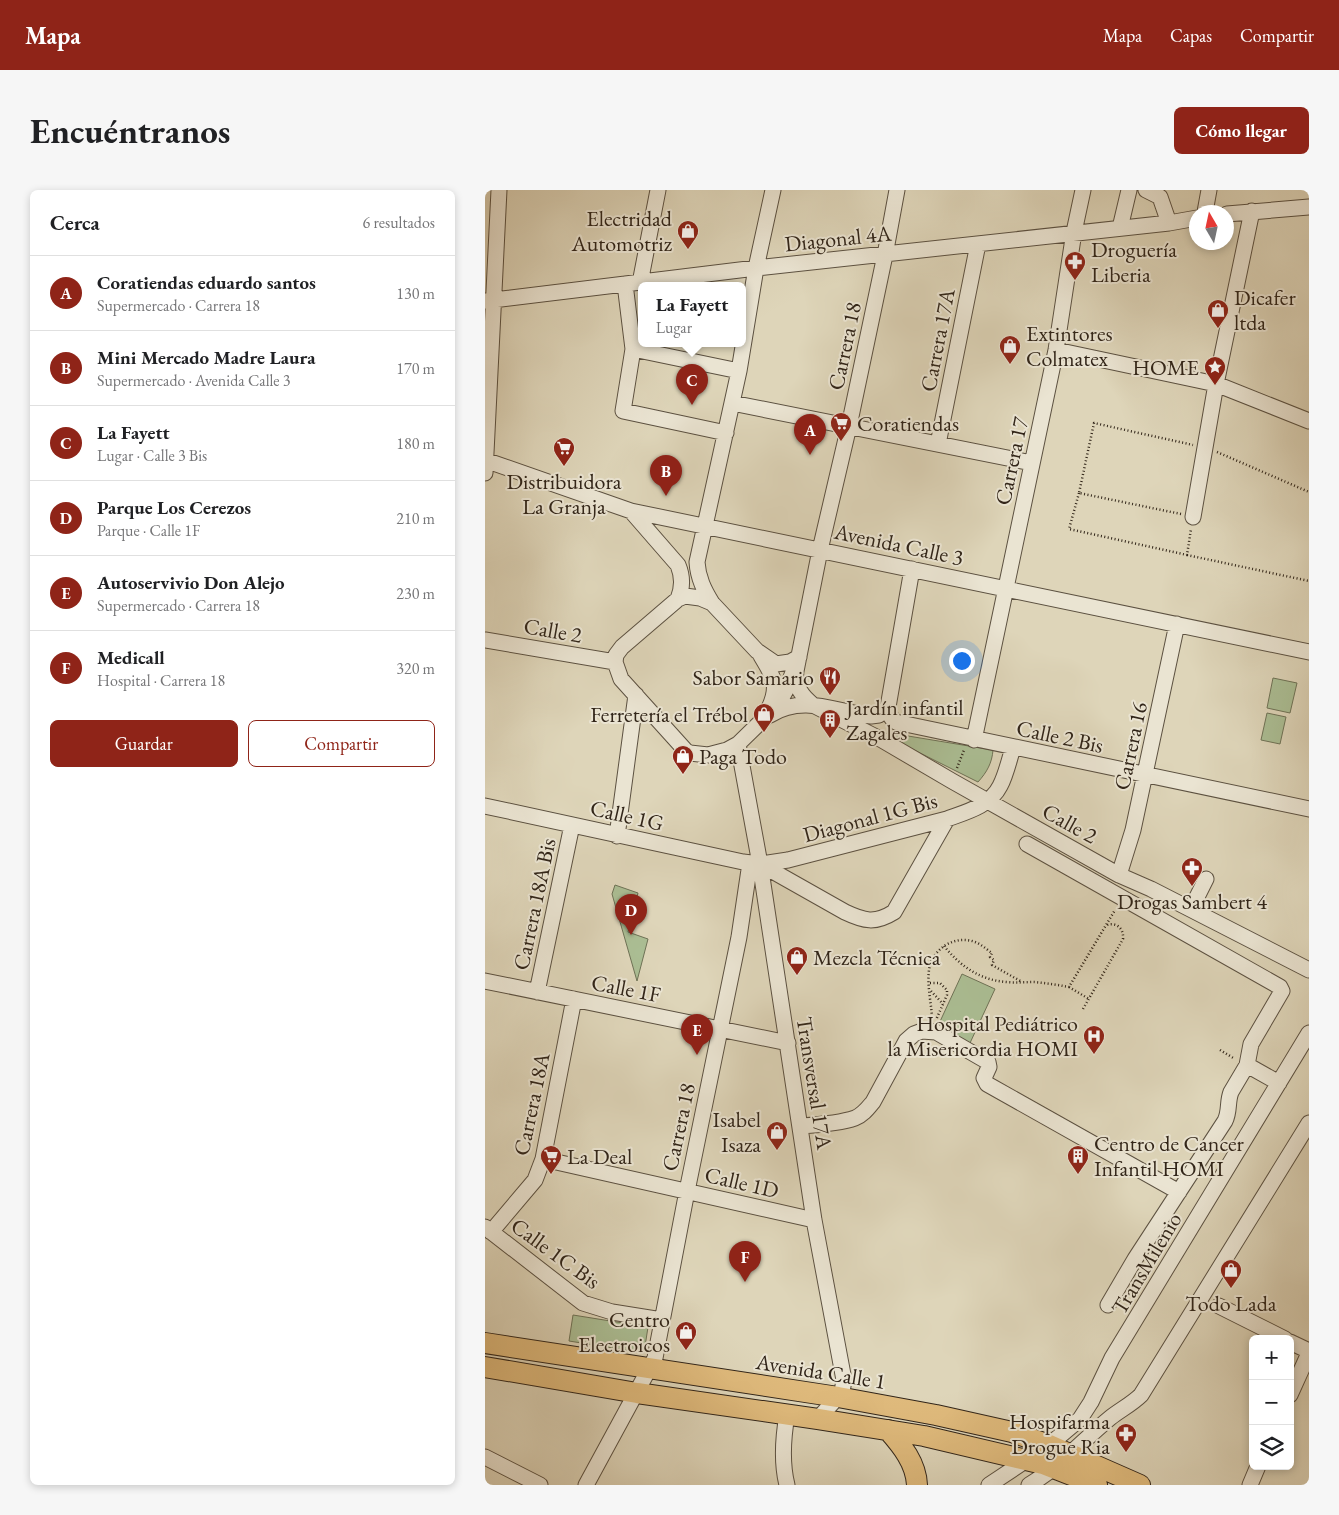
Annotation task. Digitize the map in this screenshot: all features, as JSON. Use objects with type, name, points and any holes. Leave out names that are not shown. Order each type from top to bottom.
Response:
[{"type":"main road","name":"Avenida Calle 1","points":[[485,1343],[839,1397],[928,1413],[1004,1430],[1049,1444],[1140,1485]]},
{"type":"main road","points":[[485,1367],[637,1393],[888,1430],[940,1440],[1027,1460],[1054,1468],[1097,1485]]},
{"type":"main road","points":[[888,1430],[911,1461],[917,1485]]},
{"type":"street","points":[[485,464],[490,300],[499,190]]},
{"type":"street","points":[[657,190],[633,283],[633,349],[623,411],[726,433]]},
{"type":"street","points":[[746,329],[756,268],[773,190]]},
{"type":"street","name":"Carrera 18","points":[[813,705],[802,695],[796,682],[796,671],[820,550],[849,426],[885,255],[897,190]]},
{"type":"street","name":"Carrera 17","points":[[971,739],[1006,588],[1056,350],[1074,232],[1083,190]]},
{"type":"street","points":[[1120,228],[1129,190]]},
{"type":"street","points":[[1145,190],[1160,197],[1169,223]]},
{"type":"street","points":[[1206,205],[1209,190]]},
{"type":"street","points":[[1234,213],[1309,207]]},
{"type":"street","points":[[1193,517],[1216,384],[1252,211]]},
{"type":"street","name":"Diagonal 4A","points":[[641,282],[1189,219]]},
{"type":"street","name":"Carrera 17A","points":[[938,444],[977,244]]},
{"type":"street","name":"Diagonal 4A","points":[[490,300],[638,282]]},
{"type":"street","points":[[743,347],[706,526],[699,550],[698,572],[712,603],[757,651],[781,665],[799,656]]},
{"type":"street","points":[[633,349],[739,371]]},
{"type":"street","points":[[1056,350],[1216,384],[1309,421]]},
{"type":"street","points":[[732,403],[1032,463]]},
{"type":"street","name":"Avenida Calle 3","points":[[485,464],[631,511],[1309,652]]},
{"type":"street","points":[[631,511],[678,565],[682,587],[678,599]]},
{"type":"street","points":[[813,705],[871,716],[888,708],[912,569]]},
{"type":"street","points":[[617,836],[636,695],[621,679],[615,662],[616,655],[622,647],[678,599],[691,596],[712,603]]},
{"type":"street","name":"Carrera 16","points":[[1119,874],[1133,830],[1146,776],[1177,624]]},
{"type":"street","name":"Calle 2","points":[[485,640],[615,662]]},
{"type":"street","name":"Carrera 18","points":[[757,651],[771,671],[775,685],[773,700],[764,719]]},
{"type":"street","name":"Carrera 18","points":[[636,695],[686,751],[698,755],[719,753],[737,744],[778,705],[799,656]]},
{"type":"street","name":"Carrera 18","points":[[764,719],[790,706],[813,705]]},
{"type":"street","name":"Calle 2","points":[[813,705],[882,740],[1119,874],[1151,888],[1309,970]]},
{"type":"street","name":"Calle 2 Bis","points":[[888,708],[891,719],[896,722],[1309,809]]},
{"type":"street","name":"Transversal 17A","points":[[737,744],[755,863],[788,1043],[815,1220],[844,1380],[844,1387],[839,1397]]},
{"type":"street","points":[[988,801],[1001,786],[1013,748]]},
{"type":"street","name":"Diagonal 1G Bis","points":[[755,863],[788,860],[947,819],[972,810],[988,801]]},
{"type":"street","name":"Calle 1G","points":[[485,806],[617,836],[755,863]]},
{"type":"street","points":[[755,863],[859,919],[879,920],[894,912],[947,819]]},
{"type":"street","name":"Carrera 18A Bis","points":[[537,992],[572,825]]},
{"type":"street","points":[[1027,844],[1216,950],[1281,989],[1282,994],[1251,1044],[1247,1066],[1231,1092],[1227,1116],[1205,1163],[1179,1192],[1131,1265],[1108,1305]]},
{"type":"street","points":[[1065,866],[1075,850]]},
{"type":"street","name":"Carrera 18","points":[[586,1485],[655,1358],[687,1191],[755,863]]},
{"type":"street","points":[[1191,910],[1207,879]]},
{"type":"street","name":"Calle 1F","points":[[485,981],[788,1043]]},
{"type":"street","name":"Carrera 18A","points":[[488,1230],[535,1180],[543,1160],[573,999]]},
{"type":"street","points":[[801,1126],[847,1120],[862,1114],[873,1102],[906,1041],[915,1034],[929,1030],[937,1032],[988,1062],[989,1067],[984,1078],[987,1084],[1179,1192]]},
{"type":"street","name":"TransMilenio","points":[[989,1485],[1049,1444],[1079,1419],[1091,1402],[1112,1358],[1309,1033]]},
{"type":"street","points":[[1247,1066],[1279,1082]]},
{"type":"street","points":[[1029,1485],[1054,1468],[1111,1417],[1141,1395],[1309,1123]]},
{"type":"street","name":"Calle 1D","points":[[543,1160],[815,1220]]},
{"type":"street","name":"Calle 1C Bis","points":[[488,1230],[583,1303],[612,1312],[663,1320]]},
{"type":"street","points":[[1219,1306],[1277,1335]]},
{"type":"street","points":[[1294,1344],[1309,1352],[1294,1386]]},
{"type":"street","points":[[818,1419],[839,1397]]},
{"type":"street","points":[[787,1415],[783,1446],[787,1485]]},
{"type":"street","points":[[485,1456],[540,1485]]},
{"type":"street","points":[[1254,1483],[1257,1470]]},
{"type":"path","points":[[1309,492],[1206,447],[1094,423],[1069,529],[1309,581]]},
{"type":"path","points":[[1079,493],[1193,517],[1187,555]]},
{"type":"path","points":[[952,781],[971,739]]},
{"type":"path","points":[[1069,987],[1121,897]]},
{"type":"path","points":[[1083,1009],[1123,939],[1123,932],[1117,925],[1105,925]]},
{"type":"path","points":[[929,984],[939,983],[946,988],[947,996],[933,1025],[929,984],[930,965],[937,952],[944,946],[963,940],[978,943],[992,953],[990,957],[995,960],[992,965],[1022,982]]},
{"type":"path","points":[[944,946],[959,963],[981,976],[997,981],[1040,983],[1069,987],[1089,999]]},
{"type":"path","points":[[930,990],[943,1004]]},
{"type":"green space","points":[[1273,678],[1297,683],[1290,713],[1267,708]]},
{"type":"green space","points":[[1267,713],[1286,717],[1280,744],[1261,740]]},
{"type":"green space","points":[[896,734],[993,750],[992,759],[978,782],[894,740]]},
{"type":"green space","points":[[615,885],[638,893],[628,932],[648,939],[637,981],[612,894]]},
{"type":"green space","points":[[962,974],[995,989],[970,1043],[937,1028]]},
{"type":"green space","points":[[573,1315],[648,1327],[644,1353],[569,1341]]},
{"type":"place","name":"Electridad Automotriz","points":[[688,250]]},
{"type":"place","name":"Droguería Liberia","points":[[1075,281]]},
{"type":"place","name":"Dicafer ltda","points":[[1218,329]]},
{"type":"place","name":"Extintores Colmatex","points":[[1010,365]]},
{"type":"place","name":"HOME","points":[[1215,386]]},
{"type":"place","name":"La Fayett","points":[[692,405]]},
{"type":"place","name":"Coratiendas","points":[[841,442]]},
{"type":"place","name":"Coratiendas eduardo santos","points":[[810,455]]},
{"type":"place","name":"Distribuidora La Granja","points":[[564,467]]},
{"type":"place","name":"Mini Mercado Madre Laura","points":[[666,496]]},
{"type":"place","name":"Sabor Samario","points":[[830,696]]},
{"type":"place","name":"Ferretería el Trébol","points":[[764,733]]},
{"type":"place","name":"Jardín infantil Zagales","points":[[830,739]]},
{"type":"place","name":"Paga Todo","points":[[683,775]]},
{"type":"place","name":"Drogas Sambert 4","points":[[1192,887]]},
{"type":"place","name":"Parque Los Cerezos","points":[[631,935]]},
{"type":"place","name":"Mezcla Técnica","points":[[797,976]]},
{"type":"place","name":"Autoservivio Don Alejo","points":[[697,1055]]},
{"type":"place","name":"Hospital Pediátrico la Misericordia HOMI","points":[[1094,1055]]},
{"type":"place","name":"Isabel Isaza","points":[[777,1151]]},
{"type":"place","name":"La Deal","points":[[551,1175]]},
{"type":"place","name":"Centro de Cancer Infantil HOMI","points":[[1078,1175]]},
{"type":"place","name":"Medicall","points":[[745,1282]]},
{"type":"place","name":"Todo Lada","points":[[1231,1289]]},
{"type":"place","name":"Centro Electroicos","points":[[686,1351]]},
{"type":"place","name":"Hospifarma Drogue Ria","points":[[1126,1453]]}]
